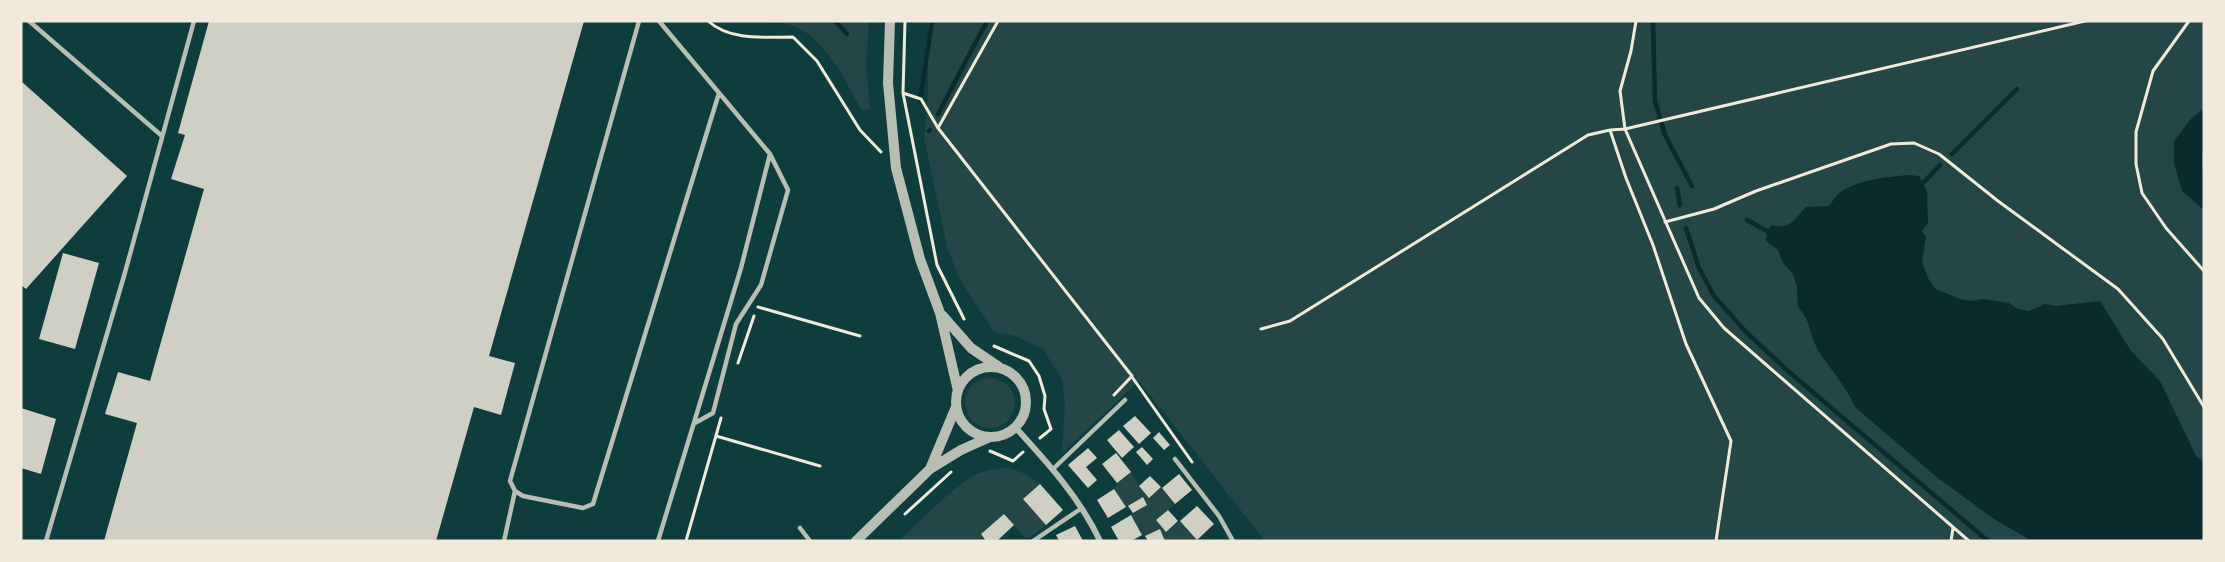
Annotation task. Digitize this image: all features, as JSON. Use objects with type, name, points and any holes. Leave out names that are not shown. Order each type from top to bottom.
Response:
[{"type":"street","points":[[890,21],[888,83],[896,168],[920,259],[940,313],[958,391],[956,408],[930,469]]},
{"type":"street","points":[[856,541],[930,469],[961,450],[990,437],[1001,435],[1015,427],[1024,412],[1026,401],[1019,380],[971,348],[940,313]]},
{"type":"street","points":[[958,391],[966,377],[976,370],[988,367],[1000,368]]},
{"type":"street","points":[[956,408],[965,426],[972,432],[990,437]]},
{"type":"street","points":[[1015,427],[1053,469],[1082,508],[1100,541]]},
{"type":"lane","points":[[29,21],[162,136]]},
{"type":"lane","points":[[45,541],[121,287],[194,21]]},
{"type":"lane","points":[[639,21],[510,481],[515,491],[523,496],[583,508],[593,504],[719,93]]},
{"type":"lane","points":[[659,21],[770,154],[788,190],[761,285],[736,324],[713,413],[694,424]]},
{"type":"lane","points":[[658,541],[741,268],[770,154]]},
{"type":"lane","points":[[1053,469],[1125,400]]},
{"type":"lane","points":[[1175,459],[1219,516],[1233,541]]},
{"type":"lane","points":[[504,541],[515,491]]},
{"type":"lane","points":[[1033,541],[1082,508]]},
{"type":"lane","points":[[800,528],[810,541]]},
{"type":"path","points":[[708,21],[717,29],[744,36],[793,37],[816,60],[860,130],[896,168]]},
{"type":"path","points":[[938,128],[998,21]]},
{"type":"path","points":[[1636,21],[1620,90],[1625,129],[1699,298],[1724,328],[1969,541]]},
{"type":"path","points":[[1261,329],[1290,321],[1588,135],[1625,129],[2085,21]]},
{"type":"path","points":[[2189,21],[2153,71],[2136,132],[2136,164],[2142,193],[2166,228],[2204,271]]},
{"type":"path","points":[[903,93],[921,99],[938,128],[1132,376],[1178,441]]},
{"type":"path","points":[[1610,130],[1626,178],[1653,245],[1686,344],[1731,441],[1716,541]]},
{"type":"path","points":[[1665,222],[1714,209],[1756,191],[1891,144],[1914,144],[1934,152],[2118,289],[2163,339],[2204,407]]},
{"type":"path","points":[[736,367],[757,307],[860,336]]},
{"type":"path","points":[[1109,399],[1132,376]]},
{"type":"path","points":[[686,541],[721,417]]},
{"type":"path","points":[[716,436],[820,466]]},
{"type":"path","points":[[1951,541],[1953,528]]},
{"type":"shaded area","points":[[745,21],[869,21],[866,65],[870,109],[862,111],[832,60],[812,37],[787,24]]},
{"type":"shaded area","points":[[928,21],[2204,21],[2204,541],[1265,541],[1139,381],[1062,453],[1065,404],[1062,379],[1043,349],[1015,336],[994,332],[959,278],[947,247],[924,138],[928,94]]},
{"type":"shaded area","points":[[2204,108],[2204,148],[2202,152],[2204,210],[2182,191],[2174,163],[2174,141],[2191,119]]},
{"type":"shaded area","points":[[1919,176],[1927,191],[1928,223],[1922,231],[1926,237],[1922,262],[1929,280],[1936,289],[1960,299],[1972,301],[1983,299],[2009,303],[2018,309],[2029,311],[2045,304],[2055,306],[2100,301],[2131,351],[2160,381],[2196,456],[2204,462],[2204,541],[2032,541],[1994,519],[1938,478],[1855,407],[1815,344],[1805,317],[1798,307],[1797,287],[1793,274],[1783,263],[1778,250],[1766,241],[1767,231],[1772,225],[1788,225],[1806,207],[1829,206],[1840,192],[1849,187],[1874,179]]},
{"type":"shaded area","points":[[985,378],[995,378],[1008,385],[1015,398],[1015,408],[1008,421],[995,428],[985,428],[976,424],[969,417],[965,408],[965,398],[969,389],[976,382]]},
{"type":"shaded area","points":[[1008,467],[1040,484],[1023,499],[1046,525],[1029,538],[1024,537],[1004,514],[981,534],[986,541],[899,541],[936,505],[968,479],[985,471]]},
{"type":"shaded area","points":[[1131,472],[1149,497],[1161,487],[1175,504],[1156,520],[1166,531],[1180,521],[1198,541],[1165,541],[1160,529],[1145,536],[1142,535],[1131,515],[1147,505],[1126,507],[1114,489],[1117,483]]},
{"type":"building","points":[[209,21],[584,21],[489,356],[515,363],[501,415],[474,407],[436,541],[104,541],[137,423],[105,414],[118,372],[150,381],[204,189],[171,179],[185,135],[178,133]]},
{"type":"building","points":[[21,81],[127,176],[26,289],[21,285]]},
{"type":"building","points":[[63,253],[99,263],[75,349],[39,339]]},
{"type":"building","points":[[21,408],[56,419],[41,474],[21,468]]},
{"type":"building","points":[[1135,416],[1151,433],[1139,444],[1123,426]]},
{"type":"building","points":[[1119,430],[1134,447],[1122,458],[1107,440]]},
{"type":"building","points":[[1159,432],[1170,445],[1164,450],[1153,438]]},
{"type":"building","points":[[1142,447],[1153,459],[1147,465],[1136,452]]},
{"type":"building","points":[[1088,448],[1097,458],[1086,467],[1097,480],[1088,488],[1068,465]]},
{"type":"building","points":[[1116,453],[1131,472],[1117,483],[1102,464]]},
{"type":"building","points":[[1179,474],[1192,490],[1175,504],[1162,488]]},
{"type":"building","points":[[1150,476],[1161,487],[1149,498],[1139,486]]},
{"type":"building","points":[[1040,484],[1063,510],[1046,525],[1023,499]]},
{"type":"building","points":[[1114,489],[1126,507],[1108,518],[1097,500]]},
{"type":"building","points":[[1143,497],[1147,505],[1133,513],[1128,506]]},
{"type":"building","points":[[1197,506],[1214,524],[1197,540],[1180,521]]},
{"type":"building","points":[[1168,510],[1178,521],[1166,532],[1156,520]]},
{"type":"building","points":[[1004,514],[1014,525],[997,541],[986,541],[981,534]]},
{"type":"building","points":[[1131,515],[1142,535],[1131,541],[1119,541],[1111,527]]},
{"type":"building","points":[[1075,526],[1083,541],[1059,541],[1056,535]]},
{"type":"building","points":[[1160,529],[1165,541],[1148,541],[1145,536]]},
{"type":"waterway","points":[[835,21],[847,34]]},
{"type":"waterway","points":[[920,101],[932,21]]},
{"type":"waterway","points":[[938,114],[987,21]]},
{"type":"waterway","points":[[1653,21],[1655,101],[1665,135],[1692,186]]},
{"type":"waterway","points":[[1952,154],[2017,89]]},
{"type":"waterway","points":[[1923,183],[1940,165]]},
{"type":"waterway","points":[[1677,188],[1680,205]]},
{"type":"waterway","points":[[1747,220],[1767,231]]},
{"type":"waterway","points":[[1686,228],[1699,268],[1714,296],[1746,332],[1788,371],[1988,541]]}]
